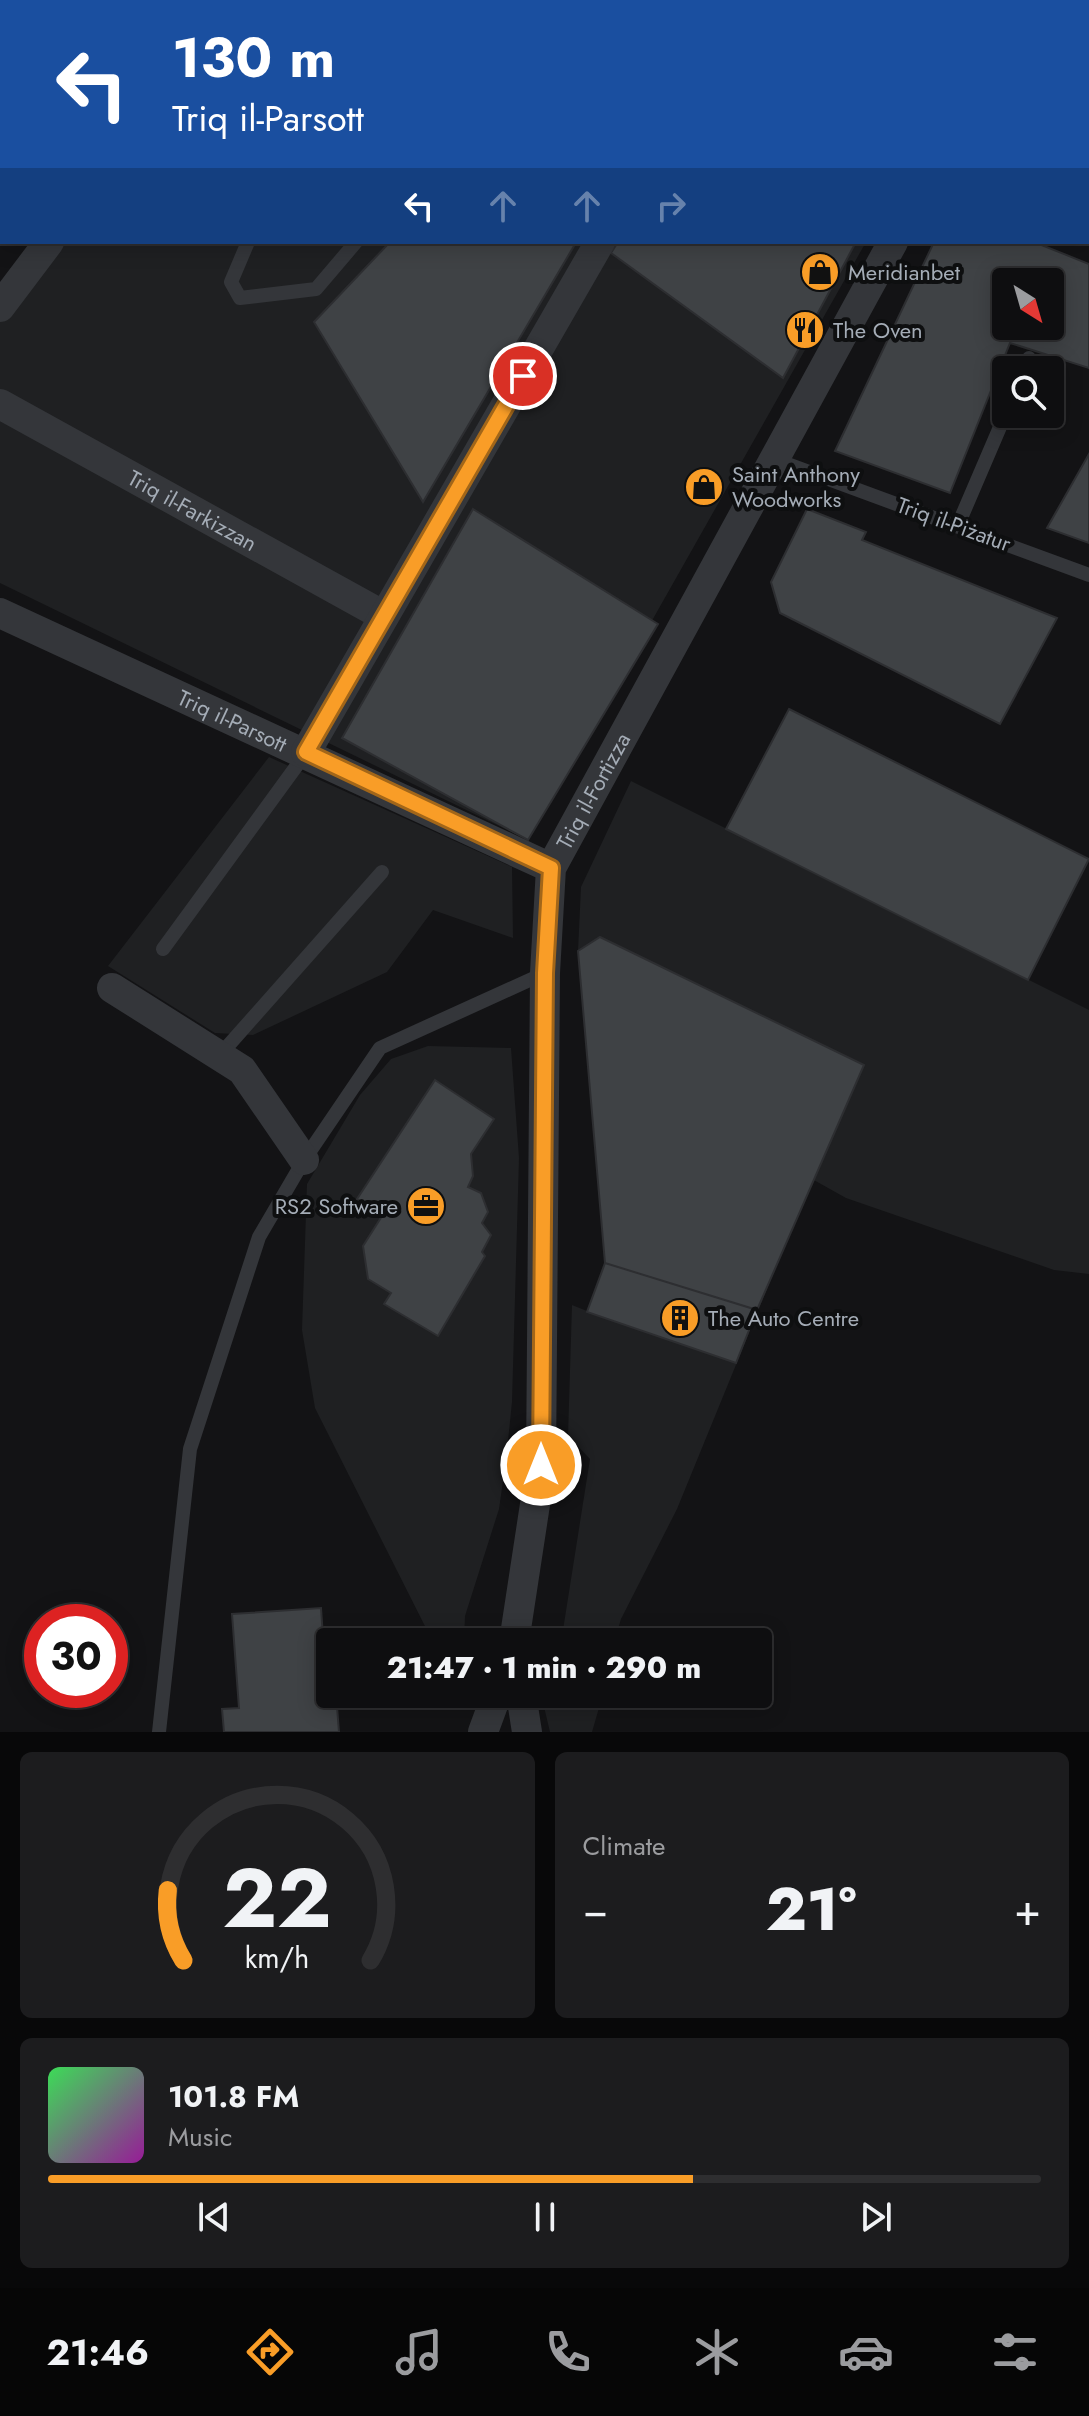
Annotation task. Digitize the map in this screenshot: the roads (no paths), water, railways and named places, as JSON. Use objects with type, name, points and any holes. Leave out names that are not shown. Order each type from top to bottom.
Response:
[{"type":"street","points":[[0,307],[47,244]]},
{"type":"street","points":[[306,752],[599,244]]},
{"type":"street","name":"Triq il-Fortizza","points":[[516,1628],[541,1465],[545,973],[551,868],[892,244]]},
{"type":"street","name":"Triq il-Farkizzan","points":[[0,404],[384,616]]},
{"type":"street","name":"Triq il-Parsott","points":[[0,613],[551,868]]},
{"type":"street","points":[[112,988],[242,1070],[304,1160]]},
{"type":"street","points":[[483,1732],[492,1708]]},
{"type":"street","points":[[523,1708],[527,1732]]},
{"type":"lane","points":[[247,244],[231,282],[240,298],[316,289],[354,244]]},
{"type":"lane","points":[[958,525],[1000,428]]},
{"type":"lane","name":"Triq il-Piżatur","points":[[774,459],[1089,575]]},
{"type":"lane","points":[[163,949],[306,752]]},
{"type":"lane","points":[[219,1056],[382,872]]},
{"type":"lane","points":[[159,1732],[190,1449],[259,1237],[304,1160],[380,1048],[545,973]]},
{"type":"place","name":"Meridianbet","points":[[820,272]]},
{"type":"place","name":"The Oven","points":[[805,330]]},
{"type":"place","name":"Saint Anthony Woodworks","points":[[704,487]]},
{"type":"place","name":"RS2 Software","points":[[426,1206]]},
{"type":"place","name":"The Auto Centre","points":[[680,1318]]}]
